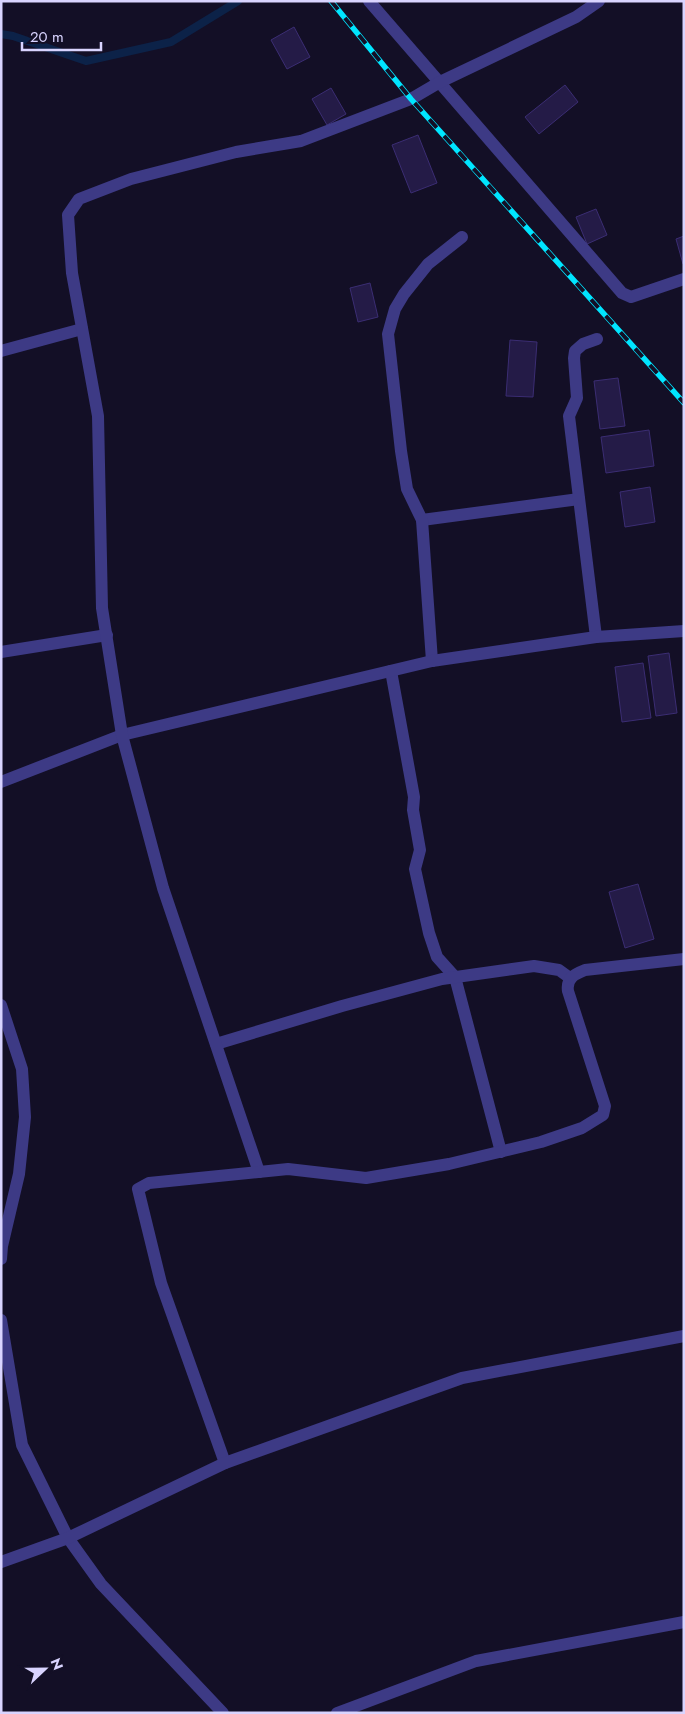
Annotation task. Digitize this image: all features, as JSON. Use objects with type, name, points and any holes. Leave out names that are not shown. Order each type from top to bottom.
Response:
[{"type":"street","points":[[369,1],[622,294],[632,297],[684,279]]},
{"type":"street","points":[[259,1172],[163,888],[122,735],[102,608],[98,416],[72,273],[68,215],[79,199],[141,177],[236,152],[301,141],[411,99],[440,82],[576,17],[599,1]]},
{"type":"street","points":[[432,661],[422,520],[407,490],[388,334],[395,309],[404,294],[428,264],[462,236]]},
{"type":"street","points":[[1,351],[82,329]]},
{"type":"street","points":[[596,637],[569,416],[577,398],[575,351],[583,344],[597,339]]},
{"type":"street","points":[[422,520],[579,499]]},
{"type":"street","points":[[1,782],[122,735],[391,670],[432,661],[596,637],[684,631]]},
{"type":"street","points":[[1,652],[107,635]]},
{"type":"street","points":[[391,670],[414,797],[413,810],[420,850],[416,869],[429,933],[437,957],[455,978],[501,1152]]},
{"type":"street","points":[[225,1463],[161,1283],[138,1189],[149,1183],[288,1169],[366,1178],[449,1164],[501,1152],[582,1128],[603,1115],[605,1106],[568,991],[567,984],[570,978],[576,973],[585,970],[684,959]]},
{"type":"street","points":[[216,1044],[342,1006],[442,979],[534,966],[559,970],[570,978]]},
{"type":"street","points":[[1,1004],[22,1068],[25,1117],[19,1174],[2,1246],[1,1258]]},
{"type":"street","points":[[1,1320],[22,1445],[68,1538],[101,1584],[223,1713]]},
{"type":"street","points":[[1,1562],[68,1538],[225,1463],[462,1378],[684,1336]]},
{"type":"street","points":[[337,1713],[476,1661],[684,1622]]},
{"type":"building","points":[[294,27],[310,57],[287,69],[271,40]]},
{"type":"building","points":[[565,85],[578,102],[539,134],[525,117]]},
{"type":"building","points":[[331,88],[346,114],[327,125],[312,99]]},
{"type":"building","points":[[418,135],[437,183],[411,193],[392,145]]},
{"type":"building","points":[[596,209],[607,235],[587,244],[576,217]]},
{"type":"building","points":[[684,236],[684,264],[683,264],[676,239]]},
{"type":"building","points":[[370,283],[378,317],[358,322],[350,288]]},
{"type":"building","points":[[510,340],[537,342],[533,397],[506,396]]},
{"type":"building","points":[[618,378],[625,426],[600,429],[594,381]]},
{"type":"building","points":[[649,430],[654,466],[606,473],[601,437]]},
{"type":"building","points":[[650,487],[655,522],[625,527],[620,492]]},
{"type":"building","points":[[669,653],[677,713],[656,716],[648,656]]},
{"type":"building","points":[[643,663],[651,718],[622,722],[615,667]]},
{"type":"building","points":[[638,884],[654,939],[625,948],[609,892]]},
{"type":"waterway","points":[[1,34],[13,36],[86,61],[171,42],[238,1]]},
{"type":"railway","points":[[331,1],[411,99],[684,403]]}]
